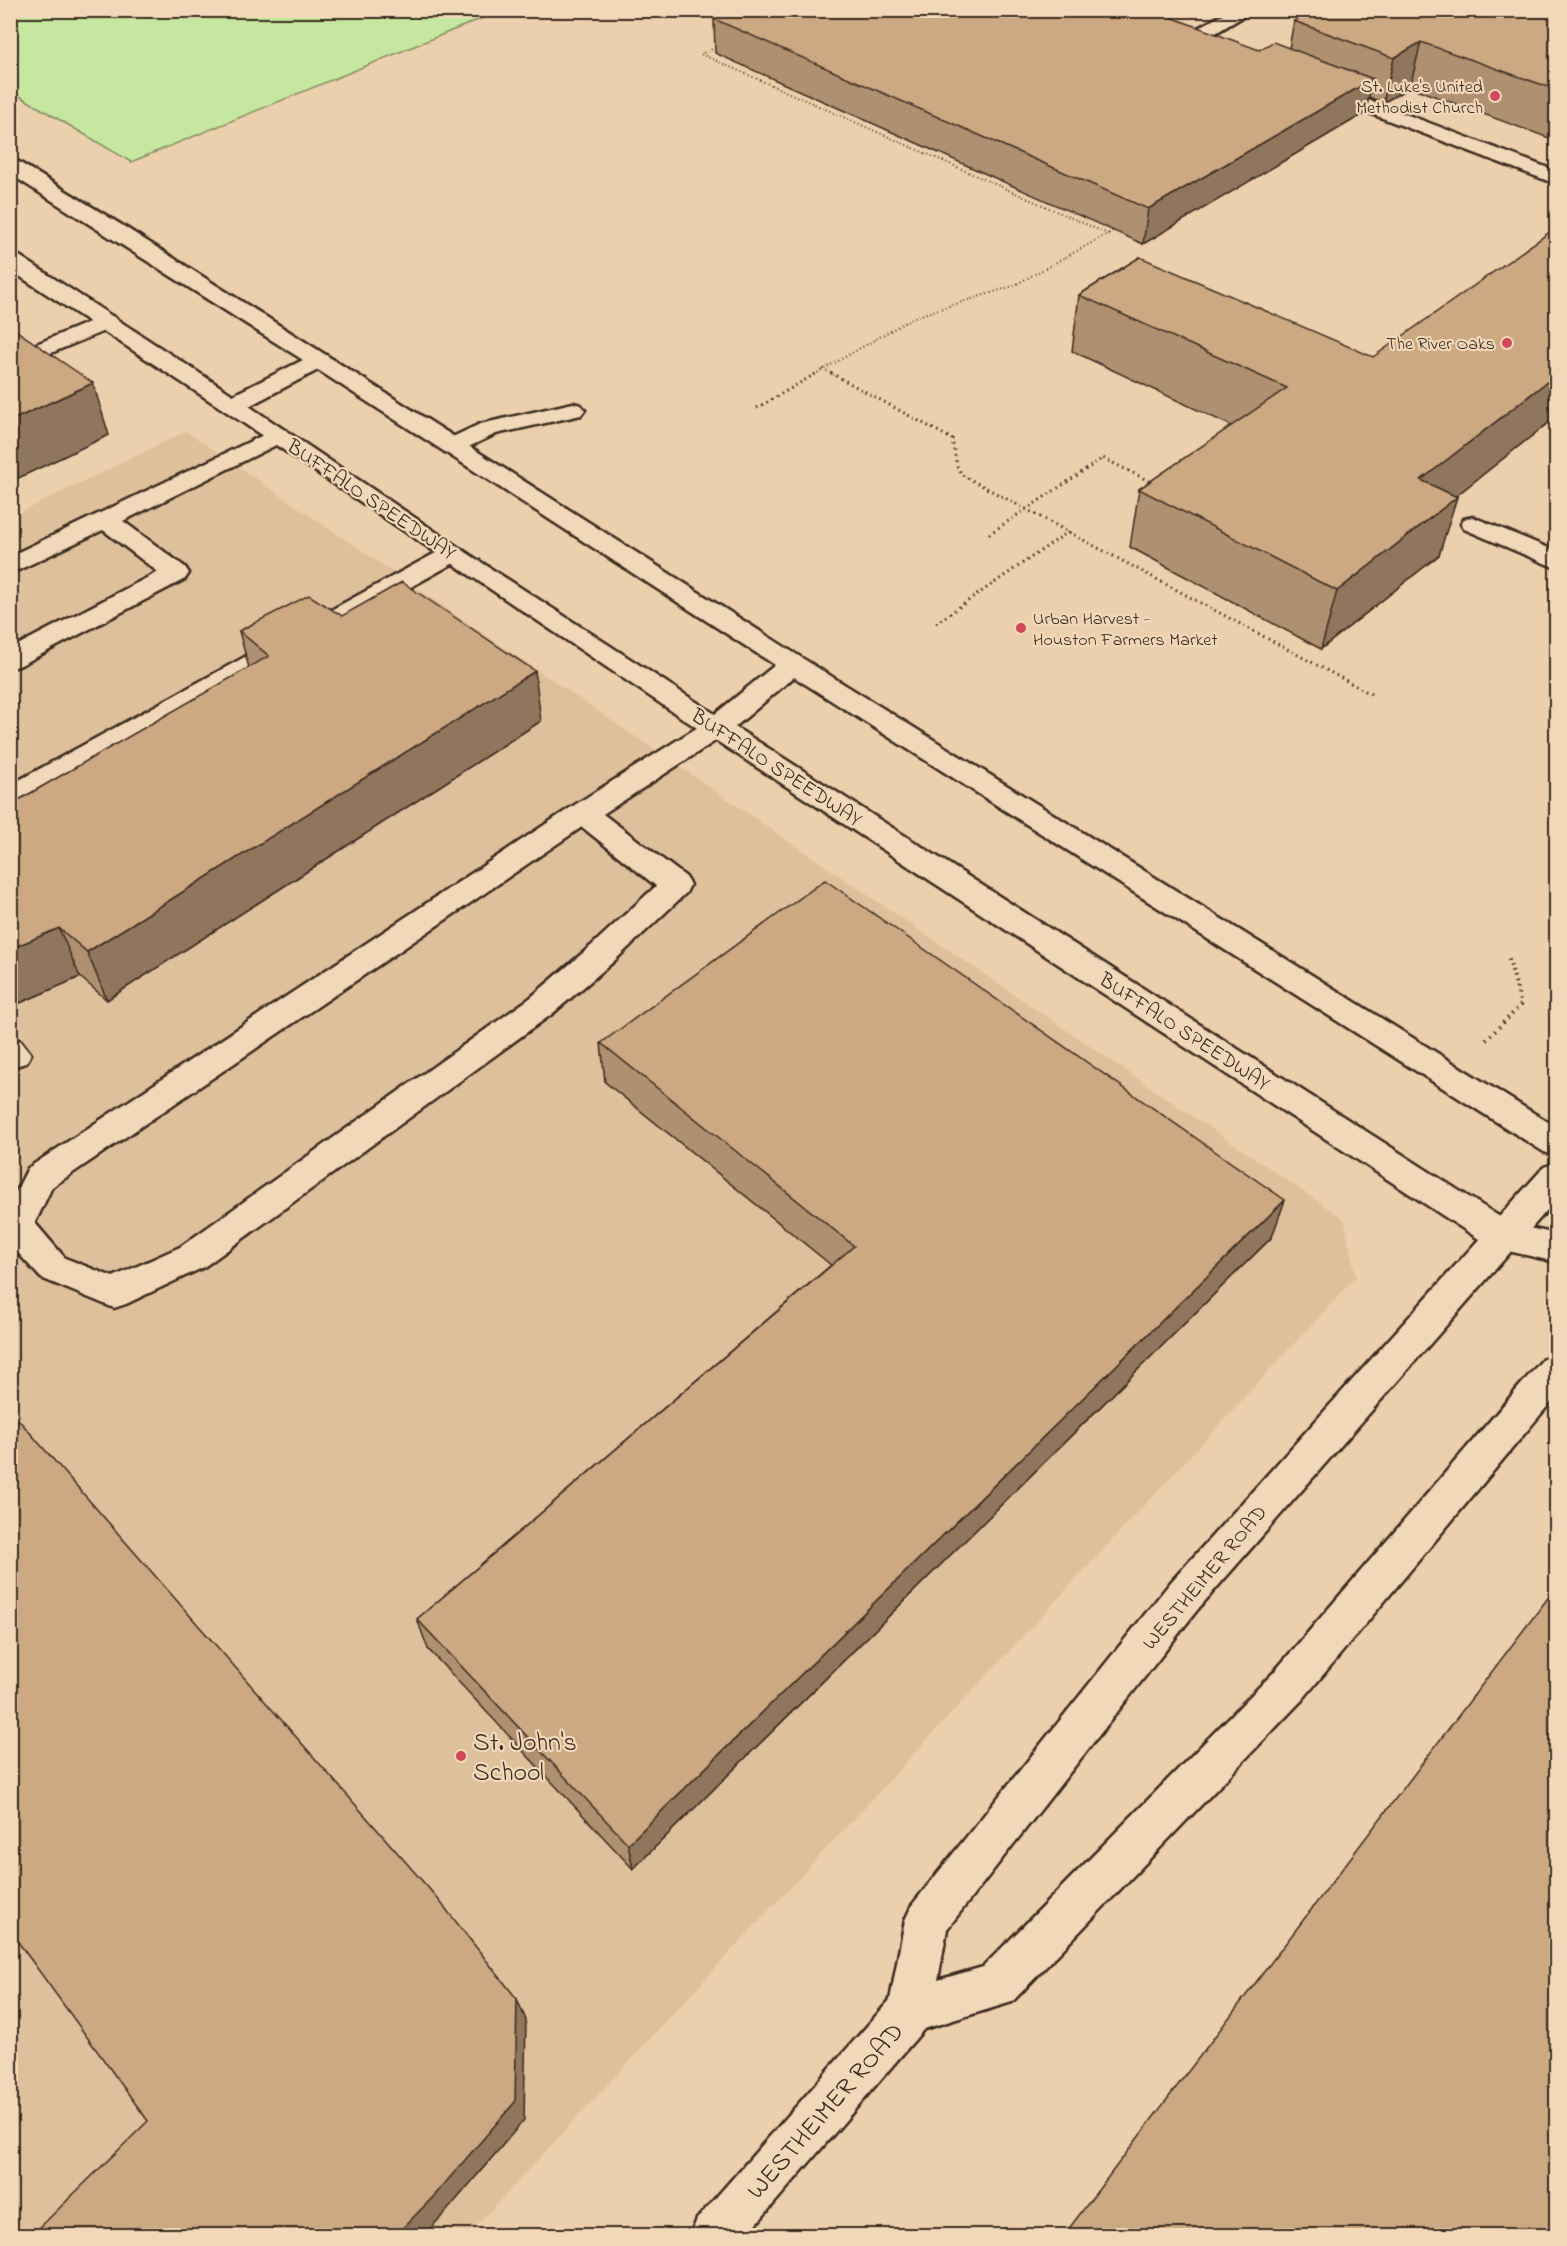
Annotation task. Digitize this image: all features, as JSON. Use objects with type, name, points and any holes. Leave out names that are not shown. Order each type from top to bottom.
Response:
[{"type":"main road","points":[[1213,47],[1184,36],[1245,10]]},
{"type":"main road","points":[[1311,84],[1557,178]]},
{"type":"main road","points":[[10,165],[320,360],[793,664],[1557,1143]]},
{"type":"main road","name":"BUFFALO SPEEDWAY","points":[[10,260],[278,435],[452,554],[716,728],[1503,1237],[1557,1248]]},
{"type":"main road","points":[[10,363],[106,322]]},
{"type":"main road","points":[[232,405],[320,360]]},
{"type":"main road","points":[[452,446],[488,429],[573,410]]},
{"type":"main road","points":[[10,567],[278,435]]},
{"type":"main road","points":[[10,660],[176,573],[106,520]]},
{"type":"main road","points":[[1473,524],[1557,560]]},
{"type":"main road","points":[[10,798],[452,554]]},
{"type":"main road","points":[[583,813],[675,885],[602,954],[541,1006],[192,1257],[114,1293],[53,1268],[16,1226],[40,1178],[583,813],[716,728],[793,664]]},
{"type":"main road","name":"WESTHEIMER ROAD","points":[[714,2235],[910,2011],[927,1920],[1184,1596],[1557,1177]]},
{"type":"main road","name":"WESTHEIMER ROAD","points":[[910,2011],[996,1986],[1288,1686],[1557,1370]]},
{"type":"path","points":[[723,44],[701,54],[1108,234]]},
{"type":"path","points":[[725,65],[733,61]]},
{"type":"path","points":[[757,408],[914,317],[1013,286],[1113,231]]},
{"type":"path","points":[[823,369],[952,439],[957,466],[962,475],[1371,694]]},
{"type":"path","points":[[988,534],[1103,458],[1156,484]]},
{"type":"path","points":[[936,623],[1068,532]]},
{"type":"path","points":[[1450,1076],[1521,1005],[1509,958]]},
{"type":"shaded area","name":"St. John's School","points":[[186,431],[1344,1219],[1356,1277],[468,2235],[11,2236],[11,517]]},
{"type":"green space","points":[[11,10],[500,11],[131,162],[11,91]]},
{"type":"building","points":[[734,10],[1152,10],[1259,50],[1273,42],[1373,79],[1148,209],[714,19]]},
{"type":"building","points":[[1313,10],[1557,10],[1557,90],[1421,42],[1394,58],[1294,21]]},
{"type":"building","points":[[1557,227],[1557,374],[1421,480],[1457,497],[1337,591],[1139,489],[1287,388],[1079,295],[1140,257],[1373,357]]},
{"type":"building","points":[[11,327],[93,383],[10,421]]},
{"type":"building","points":[[402,582],[535,671],[87,952],[59,928],[10,949],[10,805],[269,656],[239,631],[309,595],[342,616]]},
{"type":"building","name":"St. John's School","points":[[825,880],[1285,1200],[628,1844],[417,1619],[854,1246],[601,1043]]},
{"type":"building","points":[[10,1410],[438,1899],[517,1999],[515,2102],[434,2196],[396,2235],[32,2235],[148,2121],[10,1931]]},
{"type":"building","points":[[1557,1586],[1557,2235],[1064,2235]]},
{"type":"place","name":"St. Luke's United Methodist Church","points":[[1495,96]]},
{"type":"place","name":"The River Oaks","points":[[1507,343]]},
{"type":"place","name":"Urban Harvest - Houston Farmers Market","points":[[1021,628]]},
{"type":"place","name":"St. John's School","points":[[461,1756]]}]
